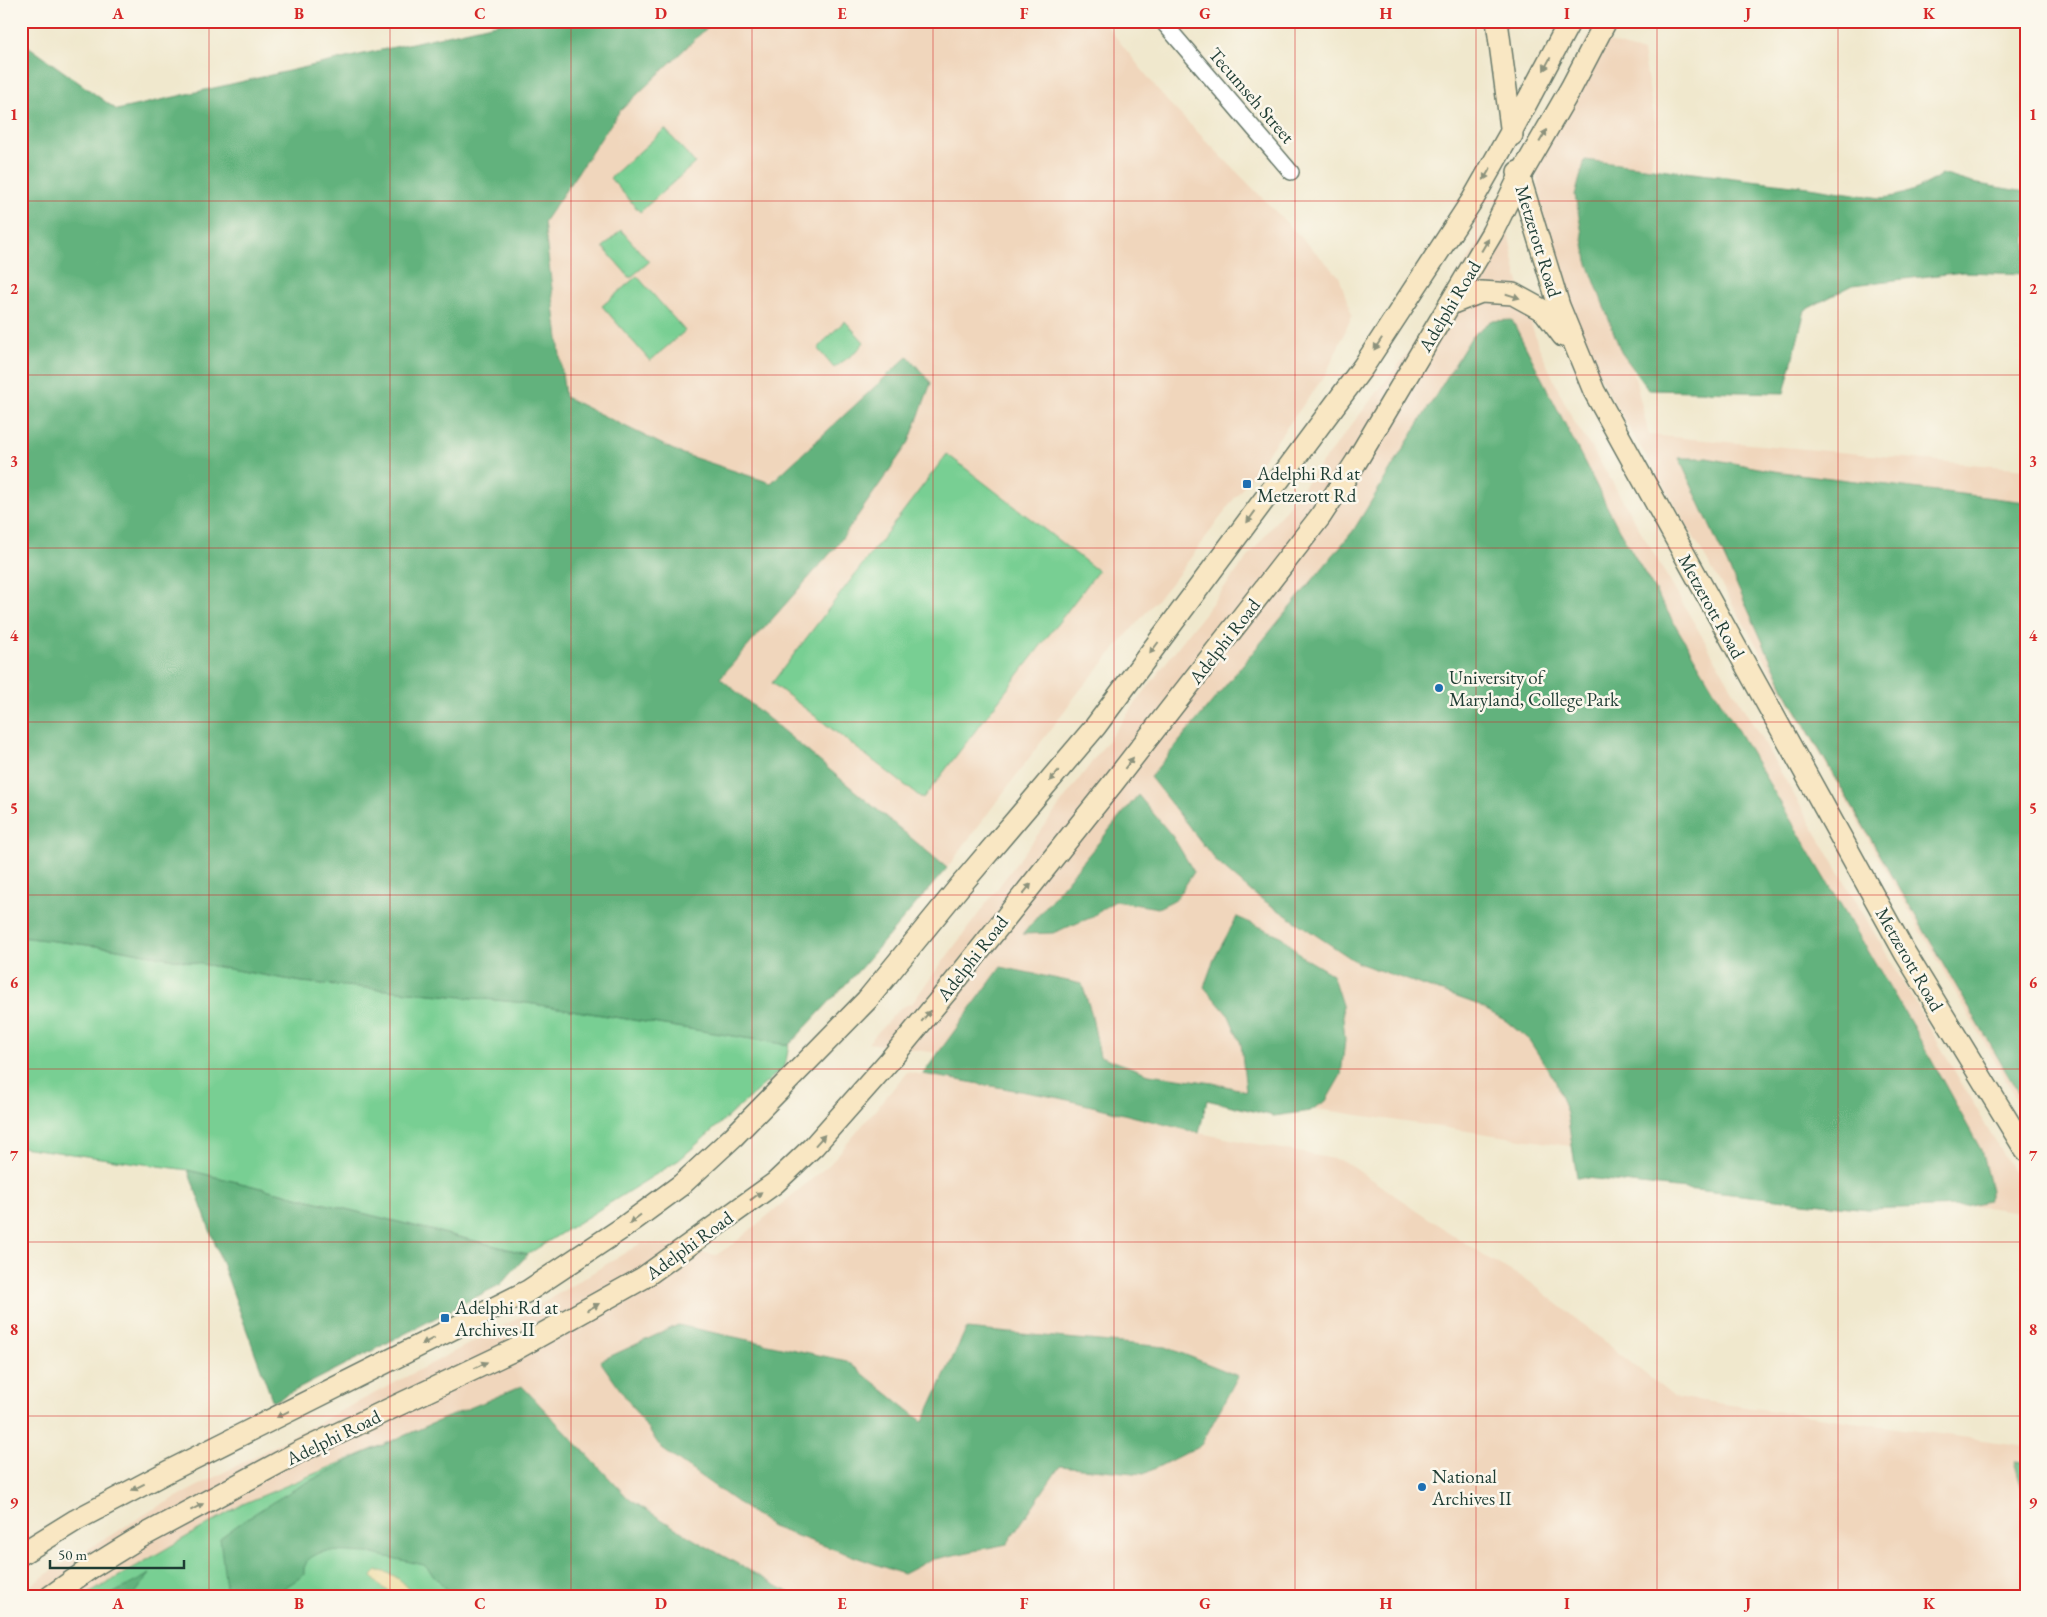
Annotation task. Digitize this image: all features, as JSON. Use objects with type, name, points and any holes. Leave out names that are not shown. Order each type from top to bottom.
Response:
[{"type":"main road","name":"Metzerott Road","points":[[1497,21],[1511,132],[1519,178],[1559,306],[1594,390],[1905,953],[2026,1151]]},
{"type":"main road","name":"Adelphi Road","points":[[21,1554],[76,1520],[160,1476],[528,1291],[624,1227],[680,1186],[733,1137],[867,1000],[960,886],[1096,727],[1363,367],[1473,199],[1570,21]]},
{"type":"main road","name":"Adelphi Road","points":[[51,1596],[92,1567],[139,1538],[288,1458],[514,1350],[643,1278],[775,1183],[814,1146],[890,1060],[952,985],[1113,783],[1320,517],[1356,462],[1492,232],[1519,178],[1571,88],[1606,21]]},
{"type":"main road","points":[[1450,304],[1481,292],[1513,294],[1544,311],[1583,364]]},
{"type":"street","name":"Tecumseh Street","points":[[1162,21],[1291,172]]},
{"type":"shaded area","points":[[714,21],[1103,21],[1167,101],[1339,276],[1352,316],[1326,374],[1178,575],[1080,690],[947,868],[720,678],[836,547],[908,356],[771,483],[680,453],[564,397],[544,222],[619,112]]},
{"type":"shaded area","points":[[1589,36],[1643,52],[1656,129],[1628,350],[1649,435],[2026,469],[2026,1116],[1823,760],[1610,396],[1574,326],[1547,237],[1532,148]]},
{"type":"shaded area","name":"University of Maryland, College Park","points":[[1503,206],[1516,272],[1537,342],[1575,423],[1604,468],[2026,1194],[2026,1213],[868,1043],[900,1008],[912,1003],[1177,648],[1407,354]]},
{"type":"shaded area","points":[[907,1072],[1060,1098],[1199,1133],[1344,1161],[1484,1256],[1530,1282],[1674,1397],[2026,1446],[2026,1596],[21,1596],[21,1592],[47,1574],[154,1509],[522,1316],[641,1243],[716,1255],[733,1244],[830,1164]]},
{"type":"green space","points":[[509,21],[714,21],[619,112],[544,222],[565,397],[680,453],[771,483],[908,356],[931,383],[909,442],[836,547],[720,678],[947,868],[859,970],[789,1045],[527,1003],[302,982],[112,948],[21,937],[21,46],[28,46],[117,110]]},
{"type":"green space","points":[[665,129],[695,163],[640,212],[610,178]]},
{"type":"green space","points":[[1585,160],[1809,187],[1880,198],[1896,196],[1912,190],[1942,174],[1972,183],[2026,192],[2026,274],[1963,272],[1853,285],[1805,310],[1784,393],[1649,390],[1621,352],[1587,261],[1575,195]]},
{"type":"green space","points":[[621,230],[649,262],[630,278],[603,247]]},
{"type":"green space","points":[[637,276],[685,331],[650,361],[602,306]]},
{"type":"green space","name":"University of Maryland, College Park","points":[[1512,320],[1618,528],[1912,1025],[1981,1150],[1991,1190],[1987,1201],[1965,1206],[1867,1209],[1577,1177],[1567,1114],[1555,1080],[1529,1040],[1506,1021],[1474,1003],[1358,963],[1254,894],[1217,862],[1150,777],[1353,531],[1472,336],[1491,321]]},
{"type":"green space","points":[[845,321],[864,342],[856,352],[834,368],[818,349]]},
{"type":"green space","points":[[947,454],[1098,571],[923,799],[772,683]]},
{"type":"green space","points":[[1679,458],[1707,458],[1774,471],[2026,502],[2026,1106],[1785,691]]},
{"type":"green space","points":[[1138,795],[1173,837],[1194,872],[1176,899],[1158,908],[1115,901],[1090,918],[1053,933],[1023,934]]},
{"type":"green space","points":[[1237,917],[1281,936],[1303,957],[1332,974],[1342,1005],[1345,1040],[1341,1075],[1326,1101],[1310,1111],[1274,1116],[1207,1100],[1199,1133],[1060,1098],[923,1074],[1001,967],[1082,984],[1091,1012],[1100,1056],[1149,1074],[1213,1083],[1246,1091],[1241,1044],[1229,1016],[1204,987],[1214,959]]},
{"type":"green space","points":[[21,937],[112,948],[302,982],[527,1003],[789,1045],[785,1066],[679,1160],[528,1254],[188,1170],[21,1147]]},
{"type":"green space","points":[[188,1170],[528,1254],[501,1284],[273,1402]]},
{"type":"green space","points":[[678,1325],[847,1361],[923,1422],[966,1329],[1166,1347],[1238,1376],[1201,1445],[1144,1474],[1060,1466],[1007,1544],[930,1560],[903,1574],[772,1527],[662,1449],[600,1361]]},
{"type":"green space","points":[[522,1386],[629,1499],[693,1539],[795,1596],[453,1596],[424,1565],[369,1553],[327,1551],[308,1559],[304,1568],[304,1575],[272,1596],[227,1596],[220,1538],[290,1492],[328,1472],[366,1453]]},
{"type":"green space","points":[[413,1432],[428,1449],[647,1596],[85,1596],[243,1504]]},
{"type":"green space","points":[[2014,1461],[2026,1462],[2026,1504]]},
{"type":"green space","points":[[150,1574],[133,1596],[110,1596],[112,1594]]},
{"type":"sand","points":[[377,1571],[393,1575],[414,1596],[404,1596],[405,1594],[402,1590],[393,1592],[385,1589],[372,1576]]},
{"type":"place","name":"Adelphi Rd at Metzerott Rd","points":[[1247,484]]},
{"type":"place","name":"University of Maryland, College Park","points":[[1439,688]]},
{"type":"place","name":"Adelphi Rd at Archives II","points":[[445,1318]]},
{"type":"place","name":"National Archives II","points":[[1422,1487]]}]
